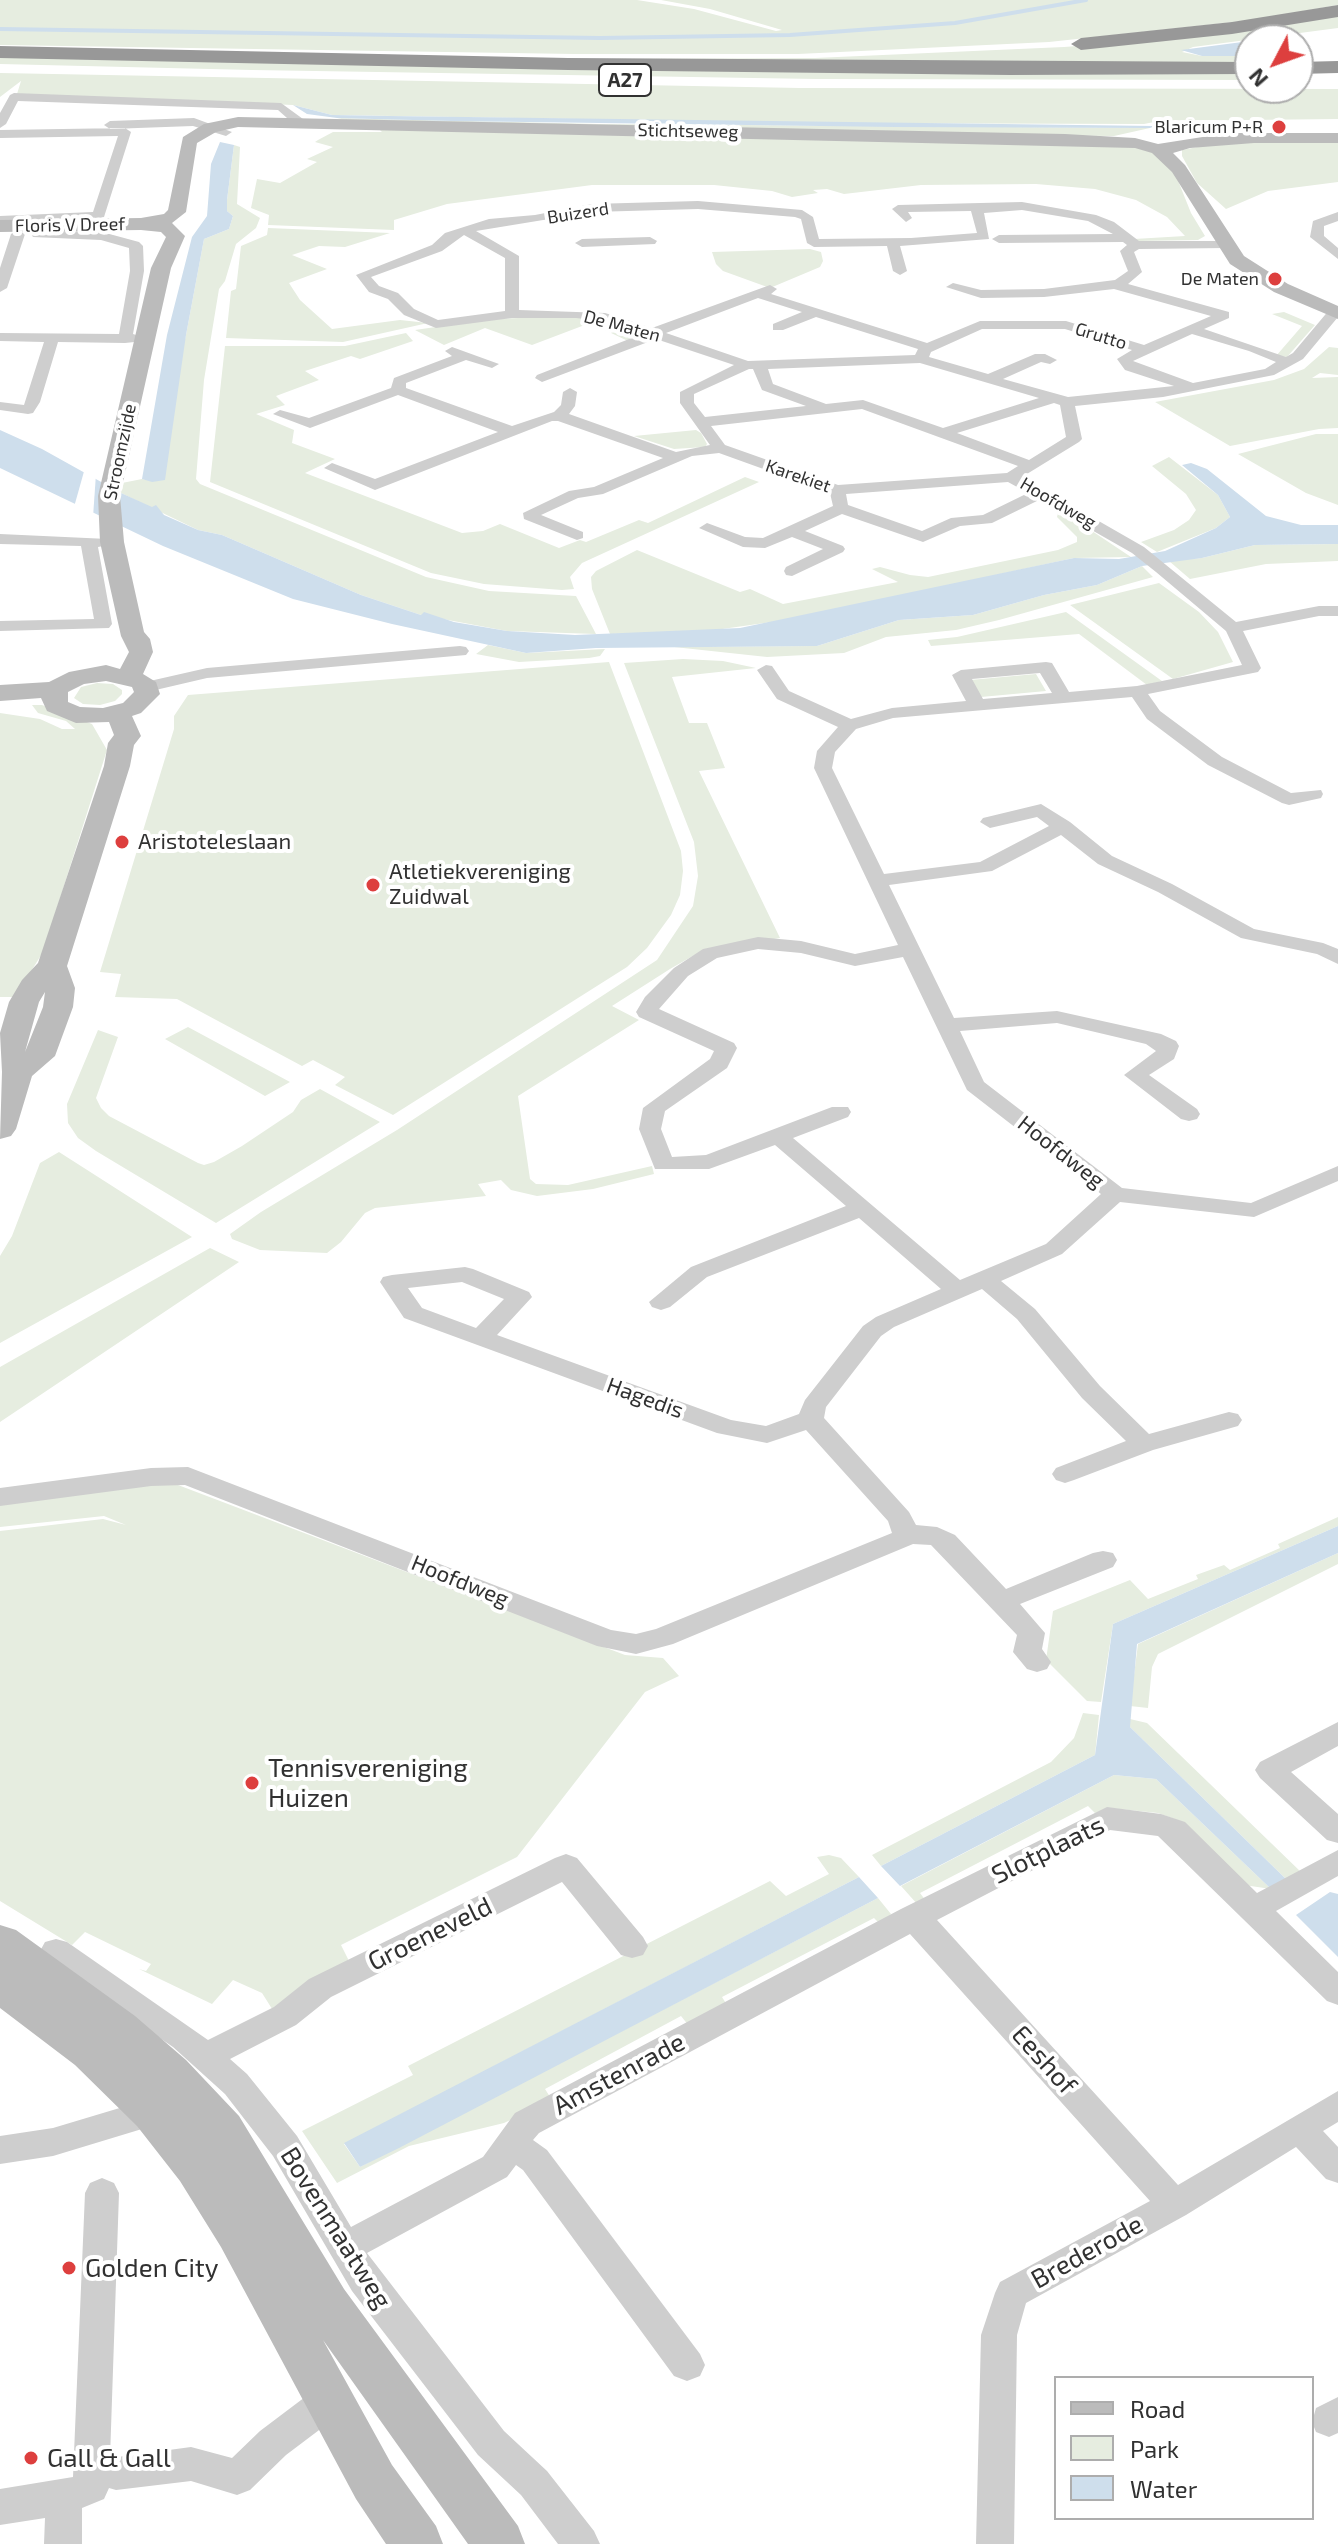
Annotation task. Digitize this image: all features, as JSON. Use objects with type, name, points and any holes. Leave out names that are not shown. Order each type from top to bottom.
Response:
[{"type":"highway","points":[[1059,46],[1196,32],[1338,11]]},
{"type":"highway","name":"A27","points":[[100,55],[761,58],[1016,49]]},
{"type":"highway","name":"A27","points":[[0,52],[568,64],[1234,68]]},
{"type":"highway","points":[[1314,68],[1338,67]]},
{"type":"highway","name":"A27","points":[[0,68],[554,80],[1234,84]]},
{"type":"highway","points":[[1314,84],[1338,84]]},
{"type":"street","points":[[169,228],[190,219],[194,213],[206,145],[216,129],[180,123],[0,129],[14,97],[281,107],[299,124]]},
{"type":"street","name":"Stichtseweg","points":[[216,129],[299,124],[1134,140]]},
{"type":"street","name":"Floris V Dreef","points":[[0,129],[125,132],[101,213],[93,217],[0,220]]},
{"type":"street","points":[[1134,140],[1157,132],[1176,144]]},
{"type":"street","points":[[1134,140],[1176,144],[1338,138]]},
{"type":"street","points":[[1176,144],[1179,169],[1237,260],[1303,299],[1337,312]]},
{"type":"street","points":[[789,196],[807,217],[814,243],[984,236],[975,214],[983,208]]},
{"type":"street","name":"Buizerd","points":[[436,324],[409,312],[393,296],[374,289],[363,275],[437,248],[450,236],[465,230],[489,223],[539,219],[592,208],[698,205],[802,214]]},
{"type":"street","points":[[906,218],[898,209],[1022,206],[1068,212],[1103,223],[1131,242]]},
{"type":"street","points":[[1338,216],[1318,224],[1317,237],[1338,255]]},
{"type":"street","name":"Floris V Dreef","points":[[5,231],[135,226],[169,228],[166,219],[135,226]]},
{"type":"street","points":[[539,219],[586,246],[650,241]]},
{"type":"street","name":"Stroomzijde","points":[[135,338],[161,268],[156,262],[169,228]]},
{"type":"street","points":[[465,230],[512,256],[512,314]]},
{"type":"street","points":[[0,288],[5,231]]},
{"type":"street","name":"Stroomzijde","points":[[5,231],[102,236],[134,245],[138,249],[135,338],[104,537],[133,636],[138,639],[141,652],[138,681]]},
{"type":"street","points":[[999,239],[1225,244]]},
{"type":"street","points":[[892,242],[900,271]]},
{"type":"street","points":[[953,287],[977,293],[1016,294],[1057,293],[1116,285],[1135,272],[1127,251],[1131,242]]},
{"type":"street","points":[[1116,285],[1230,316],[1145,350]]},
{"type":"street","points":[[542,378],[764,292],[925,353]]},
{"type":"street","points":[[778,327],[815,312]]},
{"type":"street","name":"De Maten","points":[[436,324],[512,314],[591,315],[754,366],[925,353],[1061,400],[1193,388],[1261,374],[1289,363],[1337,312]]},
{"type":"street","name":"Grutto","points":[[925,353],[980,325],[1066,325],[1145,350]]},
{"type":"street","points":[[1192,330],[1254,348],[1289,363]]},
{"type":"street","points":[[0,337],[135,338]]},
{"type":"street","points":[[0,406],[28,410],[52,337]]},
{"type":"street","points":[[444,348],[492,364]]},
{"type":"street","name":"Grutto","points":[[1145,350],[1124,359],[1130,367],[1193,388]]},
{"type":"street","points":[[398,390],[399,381],[466,355]]},
{"type":"street","points":[[992,378],[1040,357],[1050,360]]},
{"type":"street","points":[[577,535],[530,516],[531,513],[575,494],[597,491],[676,457],[720,448],[687,403],[687,392],[754,366],[767,387],[827,408]]},
{"type":"street","points":[[280,414],[310,423],[398,390],[511,431]]},
{"type":"street","points":[[332,468],[375,485],[511,431],[559,416],[568,406],[570,392]]},
{"type":"street","points":[[943,433],[1061,400]]},
{"type":"street","name":"Hoofdweg","points":[[811,1419],[814,1406],[872,1331],[885,1322],[1054,1249],[1115,1194],[975,1085],[823,768],[826,751],[850,725],[892,713],[1137,691],[1252,668],[1233,628],[1162,568],[1138,550],[1011,477],[1074,439],[1061,400]]},
{"type":"street","points":[[703,422],[863,404],[1029,465]]},
{"type":"street","points":[[559,416],[676,457]]},
{"type":"street","name":"Karekiet","points":[[720,448],[837,490],[1011,477]]},
{"type":"street","points":[[837,490],[841,508]]},
{"type":"street","points":[[707,528],[743,542],[765,543],[841,508],[923,537],[957,521],[986,520],[1040,493]]},
{"type":"street","points":[[792,531],[837,549],[792,571]]},
{"type":"street","points":[[0,539],[104,537],[103,624],[0,626]]},
{"type":"street","points":[[1233,628],[1336,612]]},
{"type":"street","points":[[101,673],[122,654],[133,636]]},
{"type":"street","points":[[0,701],[55,695],[78,677],[101,673],[138,681],[460,651]]},
{"type":"street","points":[[977,705],[961,675],[1046,667],[1063,697]]},
{"type":"street","points":[[766,670],[783,695],[850,725]]},
{"type":"street","points":[[55,695],[64,711],[89,716],[118,713],[142,702],[147,694],[138,681]]},
{"type":"street","points":[[1137,691],[1153,715],[1215,761],[1289,799],[1314,794]]},
{"type":"street","points":[[0,693],[55,695]]},
{"type":"street","points":[[0,1129],[18,1072],[40,1056],[58,1007],[60,988],[52,966],[117,766],[121,743],[128,736],[118,713]]},
{"type":"street","points":[[89,716],[121,743]]},
{"type":"street","points":[[990,822],[1041,810],[1105,860],[1165,888],[1248,934],[1323,949],[1338,958]]},
{"type":"street","points":[[875,881],[985,867],[1063,826]]},
{"type":"street","points":[[840,1112],[709,1162],[663,1164],[650,1129],[654,1108],[719,1063],[726,1048],[647,1012],[652,1001],[681,972],[710,953],[758,943],[801,947],[855,960],[911,949]]},
{"type":"street","points":[[948,1025],[1057,1017],[1153,1039],[1168,1046],[1166,1054],[1135,1075],[1189,1114]]},
{"type":"street","points":[[778,1136],[959,1292]]},
{"type":"street","points":[[1115,1194],[1254,1210],[1338,1173]]},
{"type":"street","points":[[661,1302],[699,1272],[860,1209]]},
{"type":"street","points":[[986,1280],[1026,1314],[1091,1392],[1144,1444]]},
{"type":"street","name":"Hagedis","points":[[480,1338],[726,1427],[767,1435],[811,1419]]},
{"type":"street","points":[[811,1419],[900,1518],[906,1534],[942,1538],[1002,1601],[1031,1633],[1027,1652],[1037,1662]]},
{"type":"street","points":[[1065,1474],[1144,1444],[1229,1420]]},
{"type":"street","name":"Hoofdweg","points":[[0,1497],[151,1477],[188,1476],[607,1639],[636,1644],[671,1634],[884,1549],[906,1534]]},
{"type":"street","points":[[1002,1601],[1103,1560]]},
{"type":"street","points":[[1338,1733],[1270,1770],[1338,1832]]},
{"type":"street","name":"Slotplaats","points":[[912,1918],[1112,1818],[1174,1830],[1265,1902],[1338,1992]]},
{"type":"street","points":[[1265,1902],[1338,1862]]},
{"type":"street","name":"Groeneveld","points":[[206,2056],[285,2016],[320,1988],[566,1866],[632,1946]]},
{"type":"street","name":"Amstenrade","points":[[344,2248],[495,2167],[527,2123],[912,1918]]},
{"type":"street","name":"Eeshof","points":[[912,1918],[931,1933],[1174,2205]]},
{"type":"street","name":"Bovenmaatweg","points":[[0,1942],[119,2029],[170,2074],[222,2130],[327,2305],[499,2544]]},
{"type":"street","name":"Bovenmaatweg","points":[[56,1951],[129,1998],[206,2056],[236,2084],[285,2146],[364,2280],[491,2443],[534,2483],[581,2544]]},
{"type":"street","points":[[0,1983],[91,2052],[153,2112],[197,2167],[220,2201],[374,2482],[417,2544]]},
{"type":"street","name":"Brederode","points":[[995,2544],[999,2335],[1012,2293],[1174,2205],[1338,2105]]},
{"type":"street","points":[[0,2150],[53,2142],[153,2112]]},
{"type":"street","points":[[1300,2129],[1338,2169]]},
{"type":"street","points":[[513,2144],[535,2160],[687,2365]]},
{"type":"street","points":[[63,2544],[90,2486],[102,2193]]},
{"type":"street","points":[[0,2507],[191,2464],[216,2469],[237,2478],[273,2443],[330,2400]]},
{"type":"green space","points":[[0,0],[637,0],[694,9],[776,31],[782,30],[710,9],[661,0],[1338,0],[1338,5],[1252,20],[1049,42],[798,54],[574,54],[0,45]]},
{"type":"green space","points":[[1338,12],[1338,28],[1314,31],[1314,24],[1252,24]]},
{"type":"green space","points":[[1234,27],[1234,42],[1193,47],[1182,52],[1202,56],[1234,56],[1234,63],[592,59],[815,58],[1117,43]]},
{"type":"green space","points":[[0,56],[1234,72],[1234,80],[817,79],[0,64]]},
{"type":"green space","points":[[0,73],[800,88],[1234,89],[1234,104],[1314,104],[1314,89],[1338,89],[1338,119],[1159,121],[1144,124],[826,123],[332,115],[293,105],[17,94],[21,81],[0,97]]},
{"type":"green space","points":[[337,118],[599,124],[1150,128],[1114,136],[991,135],[351,121]]},
{"type":"green space","points":[[379,129],[1131,146],[1153,152],[1175,173],[1191,213],[1205,236],[1198,240],[1138,241],[1134,239],[1185,236],[1167,217],[1136,200],[1095,189],[1036,184],[921,185],[844,194],[827,189],[792,197],[772,191],[714,185],[592,185],[447,204],[394,220],[394,230],[268,225],[269,215],[251,208],[257,179],[280,183],[317,162],[307,159],[333,147],[315,142],[318,140],[333,132],[382,132]]},
{"type":"green space","points":[[1338,142],[1338,182],[1268,191],[1226,209],[1197,183],[1182,156],[1182,150],[1219,143]]},
{"type":"green space","points":[[234,145],[240,147],[237,204],[260,218],[256,228],[236,244],[225,281],[219,289],[204,380],[196,479],[200,484],[426,577],[489,591],[576,596],[596,634],[507,631],[421,615],[361,595],[222,535],[198,530],[121,493],[122,483],[142,479],[152,481],[186,335],[204,239],[229,229],[233,216],[227,211],[227,200]]},
{"type":"green space","points":[[268,228],[390,233],[345,247],[319,246],[292,255],[327,269],[289,283],[300,300],[332,329],[400,320],[428,323],[343,342],[226,338],[231,291],[236,289],[241,246],[267,235]]},
{"type":"green space","points":[[810,249],[821,252],[823,261],[820,267],[770,288],[723,271],[716,264],[712,252]]},
{"type":"green space","points":[[1284,312],[1315,325],[1287,357],[1276,356],[1302,326],[1272,314]]},
{"type":"green space","points":[[575,316],[608,321],[645,334],[628,341],[590,323],[532,345],[485,328],[444,345],[415,330],[491,319]]},
{"type":"green space","points":[[406,333],[413,341],[360,359],[351,356],[305,371],[319,380],[276,396],[285,405],[256,414],[294,430],[292,443],[335,459],[305,473],[462,533],[483,531],[500,524],[559,548],[580,540],[586,542],[639,520],[648,523],[745,477],[759,482],[582,563],[570,577],[574,589],[562,590],[484,584],[431,573],[210,482],[225,346],[345,346]]},
{"type":"green space","points":[[1329,347],[1338,348],[1338,375],[1320,373],[1312,378],[1338,377],[1338,428],[1230,446],[1155,402],[1274,380],[1304,369]]},
{"type":"green space","points":[[696,430],[707,444],[705,447],[674,449],[634,436]]},
{"type":"green space","points":[[1316,434],[1338,434],[1338,505],[1306,493],[1238,454]]},
{"type":"green space","points":[[1169,457],[1218,495],[1230,517],[1216,528],[1157,552],[1141,542],[1174,530],[1189,520],[1196,510],[1186,494],[1152,466]]},
{"type":"green space","points":[[1059,509],[1131,557],[1074,558],[793,619],[708,631],[610,634],[592,589],[591,577],[596,571],[637,550],[740,592],[750,589],[783,604],[898,582],[872,569],[880,567],[928,577],[1058,550],[1077,542],[1077,537],[1057,517]]},
{"type":"green space","points":[[1338,544],[1338,561],[1266,564],[1190,579],[1169,561],[1202,558],[1255,545]]},
{"type":"green space","points":[[1142,566],[1153,577],[956,630],[886,637],[844,653],[767,657],[674,647],[817,646],[899,620],[973,615],[1044,595],[1097,585]]},
{"type":"green space","points":[[1159,583],[1199,612],[1218,632],[1233,662],[1173,679],[1070,605]]},
{"type":"green space","points":[[1066,612],[1162,681],[1147,685],[1079,634],[931,646],[928,640],[957,637]]},
{"type":"green space","points":[[488,645],[526,653],[605,649],[600,656],[589,658],[519,662],[476,654]]},
{"type":"green space","points":[[683,659],[723,661],[756,668],[672,677],[689,723],[707,723],[725,768],[699,771],[780,938],[705,949],[670,969],[612,1006],[639,1020],[518,1096],[530,1179],[536,1184],[568,1185],[652,1166],[654,1174],[593,1189],[537,1196],[511,1190],[501,1180],[478,1184],[486,1196],[375,1208],[365,1213],[341,1242],[327,1253],[260,1250],[232,1239],[230,1234],[261,1212],[397,1130],[657,960],[693,906],[698,876],[694,842],[624,663]]},
{"type":"green space","name":"Atletiekvereniging Zuidwal","points":[[609,662],[681,851],[683,871],[680,895],[671,915],[647,948],[627,967],[393,1115],[335,1085],[345,1077],[313,1060],[302,1066],[177,999],[115,997],[121,974],[100,972],[174,729],[174,716],[188,695]]},
{"type":"green space","points":[[1036,674],[1046,691],[981,697],[970,680]]},
{"type":"green space","points":[[97,683],[113,684],[122,690],[122,694],[115,701],[100,705],[83,704],[74,698],[81,687]]},
{"type":"green space","points":[[32,705],[42,705],[92,724],[107,750],[43,952],[15,997],[0,997],[0,713],[40,719],[62,729],[75,729],[66,721],[38,713]]},
{"type":"green space","points":[[188,1027],[290,1082],[265,1096],[165,1039]]},
{"type":"green space","points":[[98,1030],[118,1037],[96,1098],[101,1108],[109,1116],[204,1165],[242,1146],[293,1112],[301,1100],[320,1089],[380,1122],[216,1223],[96,1151],[78,1138],[68,1123],[67,1104]]},
{"type":"green space","points":[[59,1152],[192,1237],[0,1343],[0,1256],[12,1236],[40,1163]]},
{"type":"green space","points":[[210,1248],[239,1262],[0,1422],[0,1367]]},
{"type":"green space","name":"Tennisvereniging Huizen","points":[[145,1484],[178,1485],[625,1655],[663,1658],[679,1676],[645,1692],[517,1857],[341,1945],[349,1961],[274,2012],[262,1993],[233,1980],[212,2004],[139,1969],[146,1971],[151,1964],[85,1932],[72,1945],[0,1901],[0,1531],[103,1519],[126,1525],[104,1516],[0,1527],[0,1504]]},
{"type":"green space","points":[[1338,1517],[1338,1526],[1113,1624],[1101,1702],[1087,1701],[1046,1660],[1053,1611],[1130,1580],[1148,1599],[1224,1565],[1230,1570]]},
{"type":"green space","points":[[1338,1553],[1338,1564],[1158,1654],[1152,1667],[1148,1708],[1130,1706],[1138,1644]]},
{"type":"green space","points":[[1083,1713],[1099,1715],[1095,1755],[881,1866],[872,1855],[1051,1762],[1074,1738]]},
{"type":"green space","points":[[1130,1719],[1147,1723],[1302,1873],[1287,1880],[1130,1727]]},
{"type":"green space","points":[[1114,1775],[1156,1779],[1271,1889],[1244,1885],[1175,1819],[1158,1813],[1110,1808],[1095,1813],[1088,1806],[920,1893],[926,1901],[918,1905],[901,1886]]},
{"type":"green space","points":[[829,1855],[841,1858],[859,1877],[344,2144],[360,2167],[878,1898],[891,1914],[881,1925],[874,1918],[722,1997],[727,2005],[689,2026],[681,2016],[545,2089],[552,2100],[504,2123],[409,2146],[337,2183],[302,2131],[413,2075],[408,2066],[770,1881],[786,1896],[829,1874],[817,1857]]},
{"type":"water","points":[[1234,43],[1234,56],[1202,56],[1181,50]]},
{"type":"water","points":[[293,105],[332,115],[1155,126],[895,127],[452,121],[337,118],[307,114]]},
{"type":"water","points":[[220,142],[234,145],[227,200],[227,211],[233,216],[229,229],[204,239],[186,335],[165,480],[152,482],[142,479],[167,335],[192,237],[207,216],[211,164]]},
{"type":"water","points":[[0,430],[42,449],[121,493],[152,507],[156,505],[164,515],[198,530],[222,535],[361,595],[421,615],[424,612],[454,622],[507,631],[575,635],[740,628],[1074,558],[1119,559],[1165,551],[1216,528],[1230,517],[1218,495],[1182,465],[1191,463],[1207,469],[1266,516],[1301,525],[1338,525],[1338,544],[1255,545],[1202,558],[1142,566],[1097,585],[1044,595],[973,615],[899,620],[817,646],[596,648],[526,653],[293,599],[163,546],[0,468]]},
{"type":"water","points":[[1338,1526],[1338,1553],[1137,1644],[1130,1727],[1287,1880],[1271,1889],[1156,1779],[1114,1775],[900,1886],[881,1866],[1095,1755],[1113,1624]]},
{"type":"water","points":[[859,1877],[878,1898],[399,2148],[360,2167],[344,2143]]},
{"type":"water","points":[[1330,1892],[1338,1894],[1338,1957],[1296,1915]]},
{"type":"pier","points":[[85,468],[96,474],[93,517],[74,507]]},
{"type":"waterway","points":[[0,29],[600,38],[790,35],[955,23],[1086,0]]},
{"type":"place","name":"Blaricum P+R","points":[[1279,127]]},
{"type":"place","name":"De Maten","points":[[1275,279]]},
{"type":"place","name":"Aristoteleslaan","points":[[122,842]]},
{"type":"place","name":"Atletiekvereniging Zuidwal","points":[[373,885]]},
{"type":"place","name":"Tennisvereniging Huizen","points":[[252,1783]]},
{"type":"place","name":"Golden City","points":[[69,2268]]},
{"type":"place","name":"Gall & Gall","points":[[31,2458]]}]
